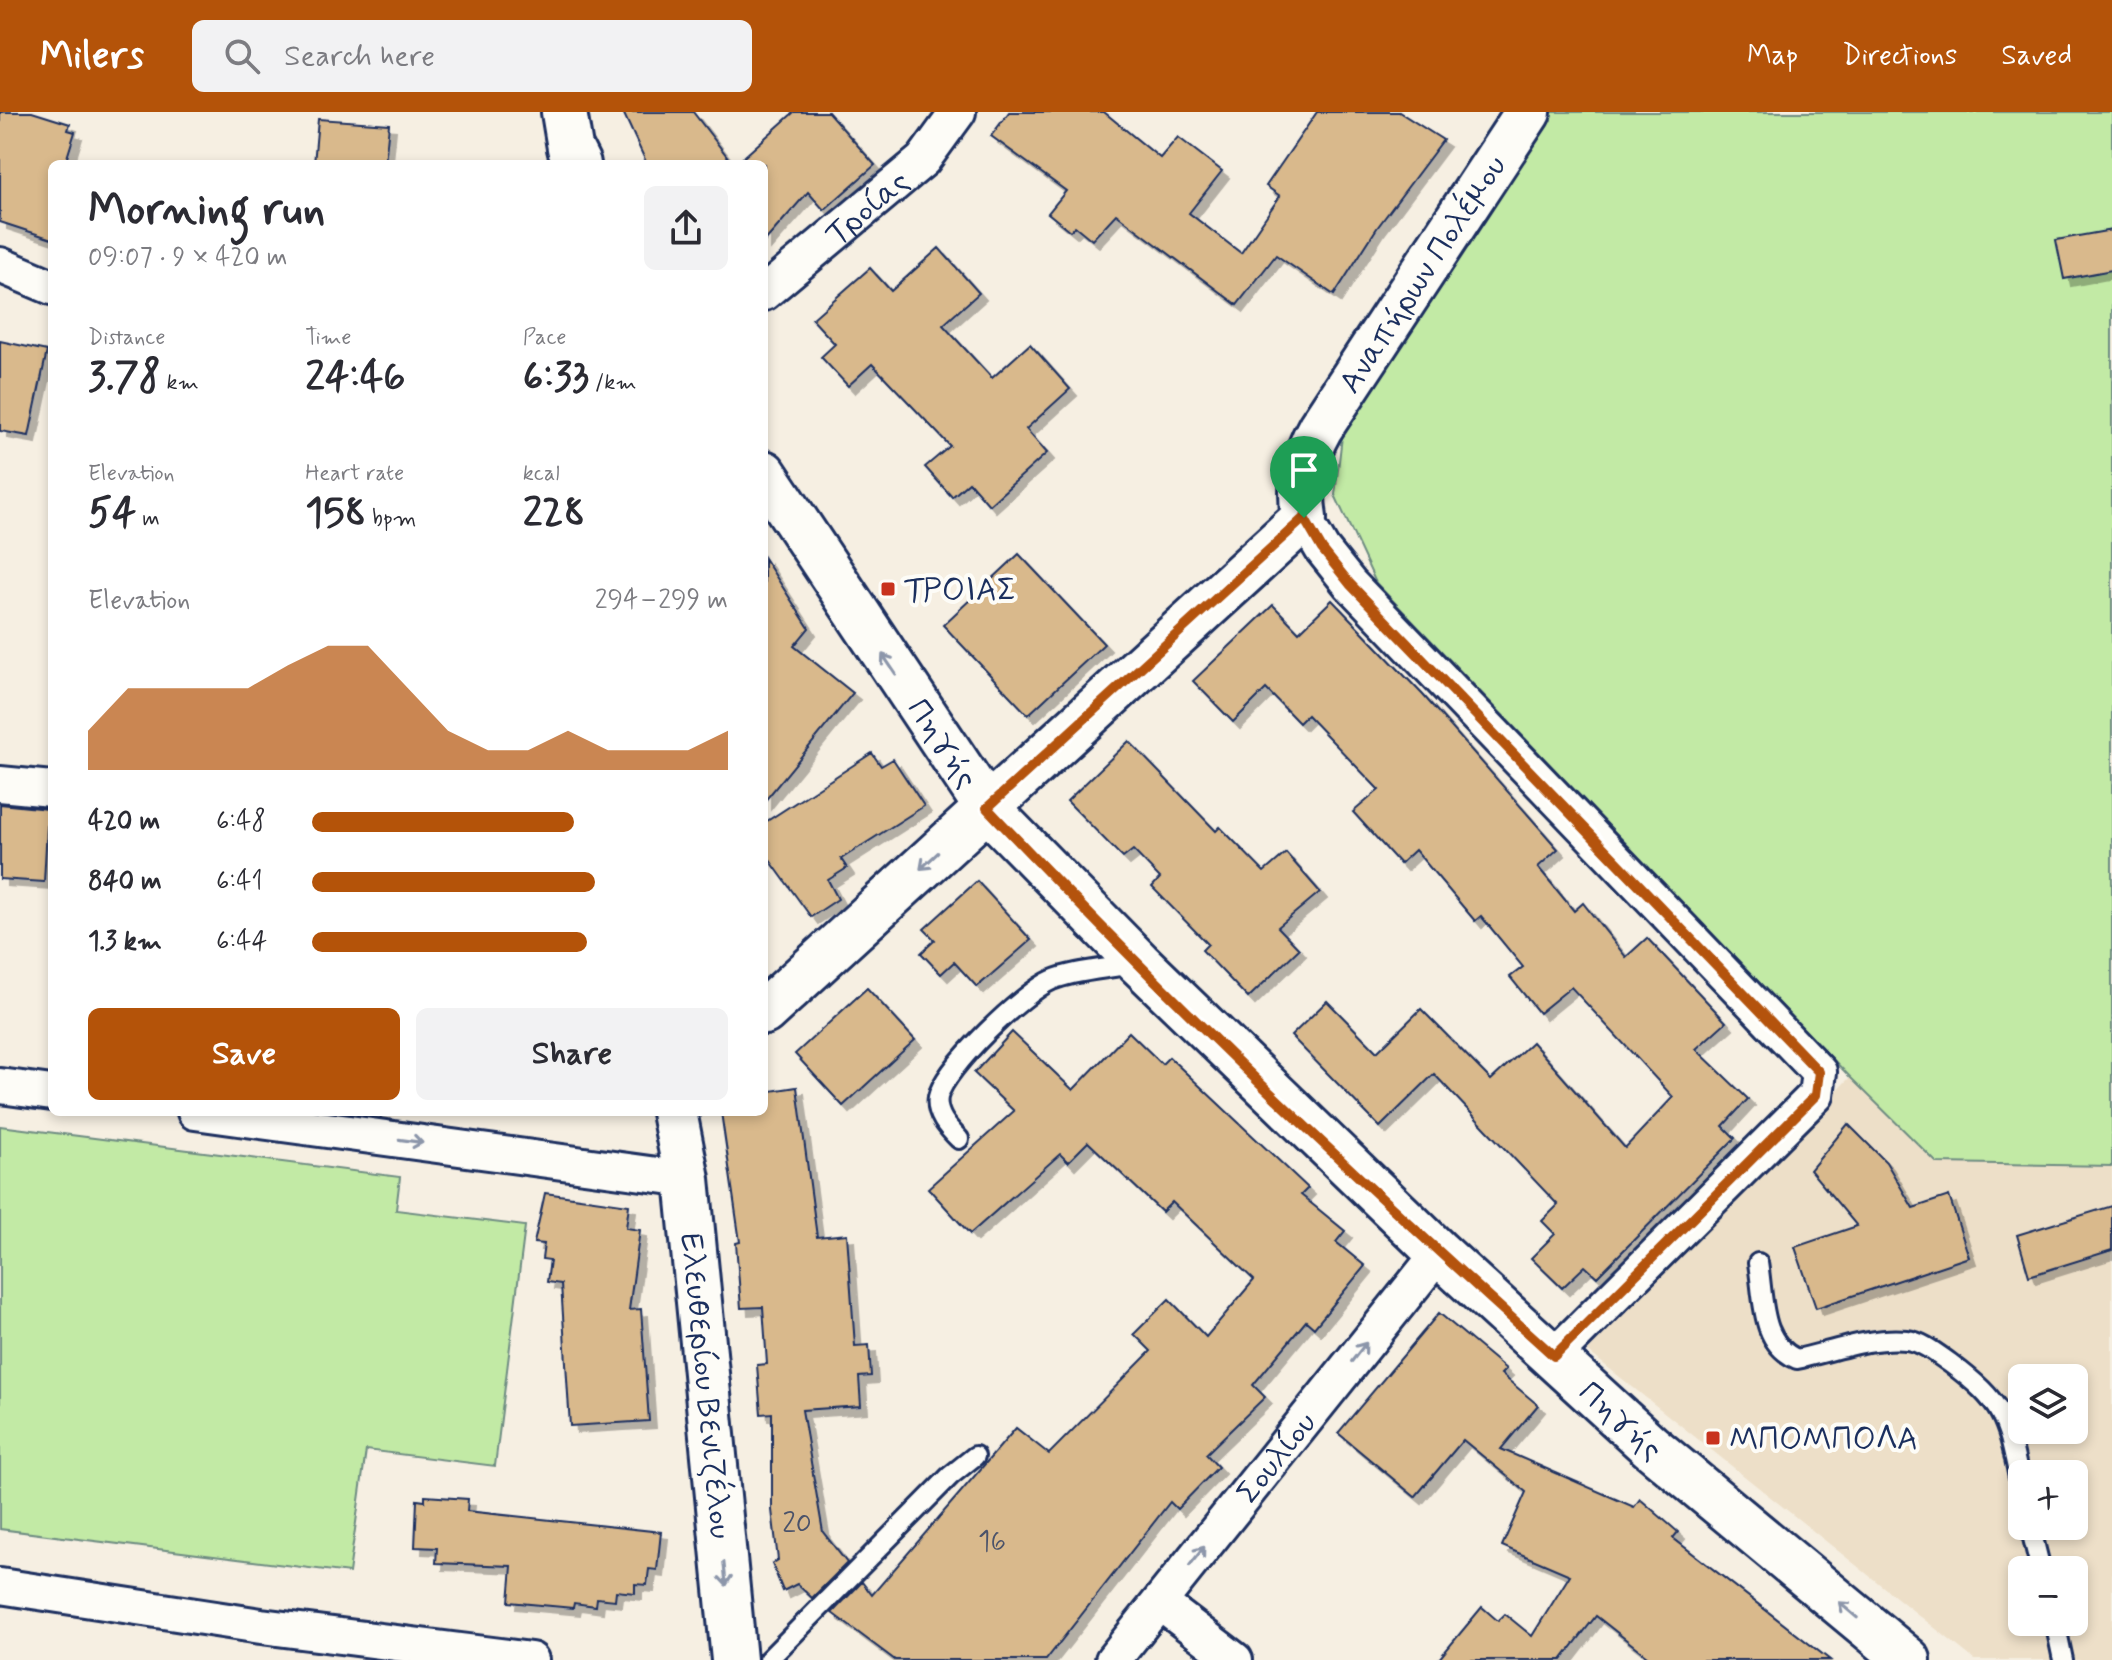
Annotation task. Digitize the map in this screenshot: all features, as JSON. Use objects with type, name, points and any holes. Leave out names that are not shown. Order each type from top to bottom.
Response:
[{"type":"main road","name":"Αναπήρων Πολέμου","points":[[1304,518],[1300,491],[1303,467],[1320,428],[1528,112]]},
{"type":"main road","name":"Πηγής","points":[[768,479],[987,808],[1139,963],[1439,1253],[1650,1446],[1908,1660]]},
{"type":"main road","points":[[768,1008],[1304,518]]},
{"type":"main road","name":"Ελευθερίου Βενιζέλου","points":[[675,1116],[687,1179],[734,1660]]},
{"type":"street","name":"Τροίας","points":[[768,290],[923,160],[958,112]]},
{"type":"street","points":[[0,265],[48,285]]},
{"type":"street","points":[[1304,518],[1322,549],[1350,584],[1816,1066],[1820,1080],[1816,1095],[1554,1356]]},
{"type":"street","points":[[0,784],[48,789]]},
{"type":"street","points":[[0,1086],[48,1092]]},
{"type":"street","points":[[224,1116],[687,1179]]},
{"type":"street","name":"Σουλίου","points":[[1113,1660],[1439,1253]]},
{"type":"street","points":[[0,1586],[261,1626],[531,1660]]},
{"type":"street","points":[[1160,1603],[1235,1660]]},
{"type":"lane","points":[[959,1139],[939,1113],[938,1096],[952,1072],[1019,1002],[1052,980],[1139,963]]},
{"type":"lane","points":[[1758,1263],[1770,1336],[1782,1353],[1797,1359],[1906,1340],[1929,1348],[1984,1389],[2000,1410],[2015,1460]]},
{"type":"lane","points":[[768,1660],[950,1476],[975,1456]]},
{"type":"lane","points":[[2058,1636],[2063,1660]]},
{"type":"shaded area","points":[[1850,1077],[1937,1163],[2112,1166],[2112,1660],[1975,1660],[1586,1350]]},
{"type":"green space","points":[[1551,112],[2112,112],[2112,1166],[1937,1163],[1850,1077],[1376,583],[1335,495],[1343,428]]},
{"type":"green space","points":[[0,1126],[400,1177],[396,1210],[525,1226],[495,1466],[366,1450],[349,1573],[0,1529]]},
{"type":"building","points":[[0,112],[32,112],[70,124],[68,130],[75,132],[66,160],[48,160],[48,238],[0,222]]},
{"type":"building","points":[[623,112],[693,112],[730,160],[645,160]]},
{"type":"building","points":[[794,112],[828,112],[875,165],[824,210],[808,192],[768,237],[768,160],[740,160]]},
{"type":"building","points":[[1009,112],[1104,112],[1160,158],[1178,137],[1222,171],[1189,213],[1241,253],[1280,196],[1266,186],[1317,112],[1399,112],[1443,140],[1377,228],[1334,295],[1276,255],[1237,305],[1116,214],[1092,240],[1075,226],[1070,231],[1048,213],[1066,191],[991,136]]},
{"type":"building","points":[[318,119],[389,124],[385,160],[314,160]]},
{"type":"building","points":[[2112,230],[2112,270],[2064,279],[2056,240]]},
{"type":"building","points":[[939,248],[979,293],[943,325],[992,378],[1030,344],[1070,389],[1026,429],[1047,453],[989,505],[969,482],[952,497],[925,467],[950,446],[872,364],[848,386],[821,357],[835,344],[812,319],[870,268],[891,291]]},
{"type":"building","points":[[0,341],[47,351],[29,436],[0,431]]},
{"type":"building","points":[[1019,554],[1104,644],[1028,715],[943,625]]},
{"type":"building","points":[[768,564],[809,628],[794,646],[853,693],[768,797]]},
{"type":"building","points":[[1332,600],[1423,695],[1558,849],[1538,867],[1574,911],[1583,903],[1626,957],[1647,938],[1726,1022],[1696,1049],[1748,1099],[1723,1126],[1735,1138],[1597,1277],[1585,1266],[1562,1288],[1531,1258],[1555,1234],[1542,1221],[1558,1205],[1434,1074],[1380,1127],[1291,1036],[1327,1001],[1377,1052],[1421,1009],[1491,1080],[1532,1042],[1625,1148],[1673,1097],[1571,987],[1539,1013],[1510,977],[1523,967],[1481,916],[1475,921],[1415,850],[1400,864],[1353,812],[1379,790],[1307,715],[1299,723],[1266,689],[1233,722],[1193,681],[1273,605],[1299,632]]},
{"type":"building","points":[[1129,741],[1216,831],[1220,827],[1264,872],[1286,853],[1320,892],[1278,927],[1299,949],[1248,998],[1202,950],[1208,944],[1152,887],[1160,878],[1133,850],[1123,858],[1067,801]]},
{"type":"building","points":[[872,753],[881,766],[893,759],[924,806],[841,859],[847,868],[828,880],[838,899],[811,917],[768,858],[768,820]]},
{"type":"building","points":[[0,804],[48,809],[44,882],[0,879]]},
{"type":"building","points":[[977,881],[1031,940],[977,987],[954,962],[941,974],[921,953],[935,940],[924,929]]},
{"type":"building","points":[[867,988],[915,1040],[843,1106],[795,1054]]},
{"type":"building","points":[[1012,1032],[1073,1090],[1129,1032],[1162,1064],[1169,1057],[1308,1188],[1301,1195],[1345,1231],[1336,1242],[1365,1266],[1314,1328],[1306,1321],[1253,1385],[1265,1397],[1206,1454],[1218,1467],[1177,1509],[1170,1502],[1046,1660],[895,1660],[832,1613],[862,1582],[872,1595],[1016,1428],[1049,1454],[1151,1351],[1134,1334],[1169,1299],[1206,1337],[1254,1280],[1172,1202],[1162,1212],[1088,1142],[1068,1162],[1060,1154],[970,1234],[928,1188],[1014,1111],[974,1073]]},
{"type":"building","points":[[797,1087],[817,1237],[847,1234],[855,1346],[869,1345],[871,1376],[859,1377],[861,1406],[802,1410],[823,1532],[847,1563],[812,1598],[797,1584],[783,1591],[772,1564],[778,1560],[772,1510],[772,1413],[761,1414],[757,1365],[767,1364],[763,1307],[741,1308],[736,1243],[740,1242],[722,1116],[768,1116],[768,1091]]},
{"type":"building","points":[[1848,1124],[1886,1162],[1913,1208],[1949,1196],[1969,1257],[1816,1308],[1795,1247],[1857,1226],[1810,1170]]},
{"type":"building","points":[[545,1193],[629,1205],[626,1228],[640,1230],[629,1310],[641,1309],[649,1421],[570,1426],[561,1284],[547,1282],[550,1260],[542,1259],[544,1244],[534,1243]]},
{"type":"building","points":[[2112,1206],[2112,1250],[2029,1276],[2017,1235]]},
{"type":"building","points":[[1439,1313],[1506,1369],[1501,1374],[1538,1405],[1501,1449],[1634,1507],[1640,1499],[1678,1532],[1673,1538],[1830,1660],[1652,1660],[1596,1616],[1562,1660],[1438,1660],[1482,1607],[1498,1621],[1505,1614],[1532,1636],[1570,1575],[1502,1546],[1526,1492],[1463,1440],[1415,1497],[1338,1433]]},
{"type":"building","points":[[425,1496],[468,1499],[467,1511],[661,1532],[657,1570],[649,1569],[647,1585],[635,1584],[635,1593],[616,1591],[615,1600],[597,1598],[596,1606],[574,1603],[573,1608],[509,1602],[512,1566],[436,1563],[437,1548],[415,1547],[417,1500],[425,1501]]},
{"type":"place","name":"ΤΡΟΙΑΣ","points":[[888,589]]},
{"type":"place","name":"ΜΠΟΜΠΟΛΑ","points":[[1713,1438]]},
{"type":"route","points":[[1304,518],[1322,549],[1350,584],[1819,1072],[1816,1095],[1554,1356],[1439,1253],[1139,963],[987,808],[1304,518]]}]
